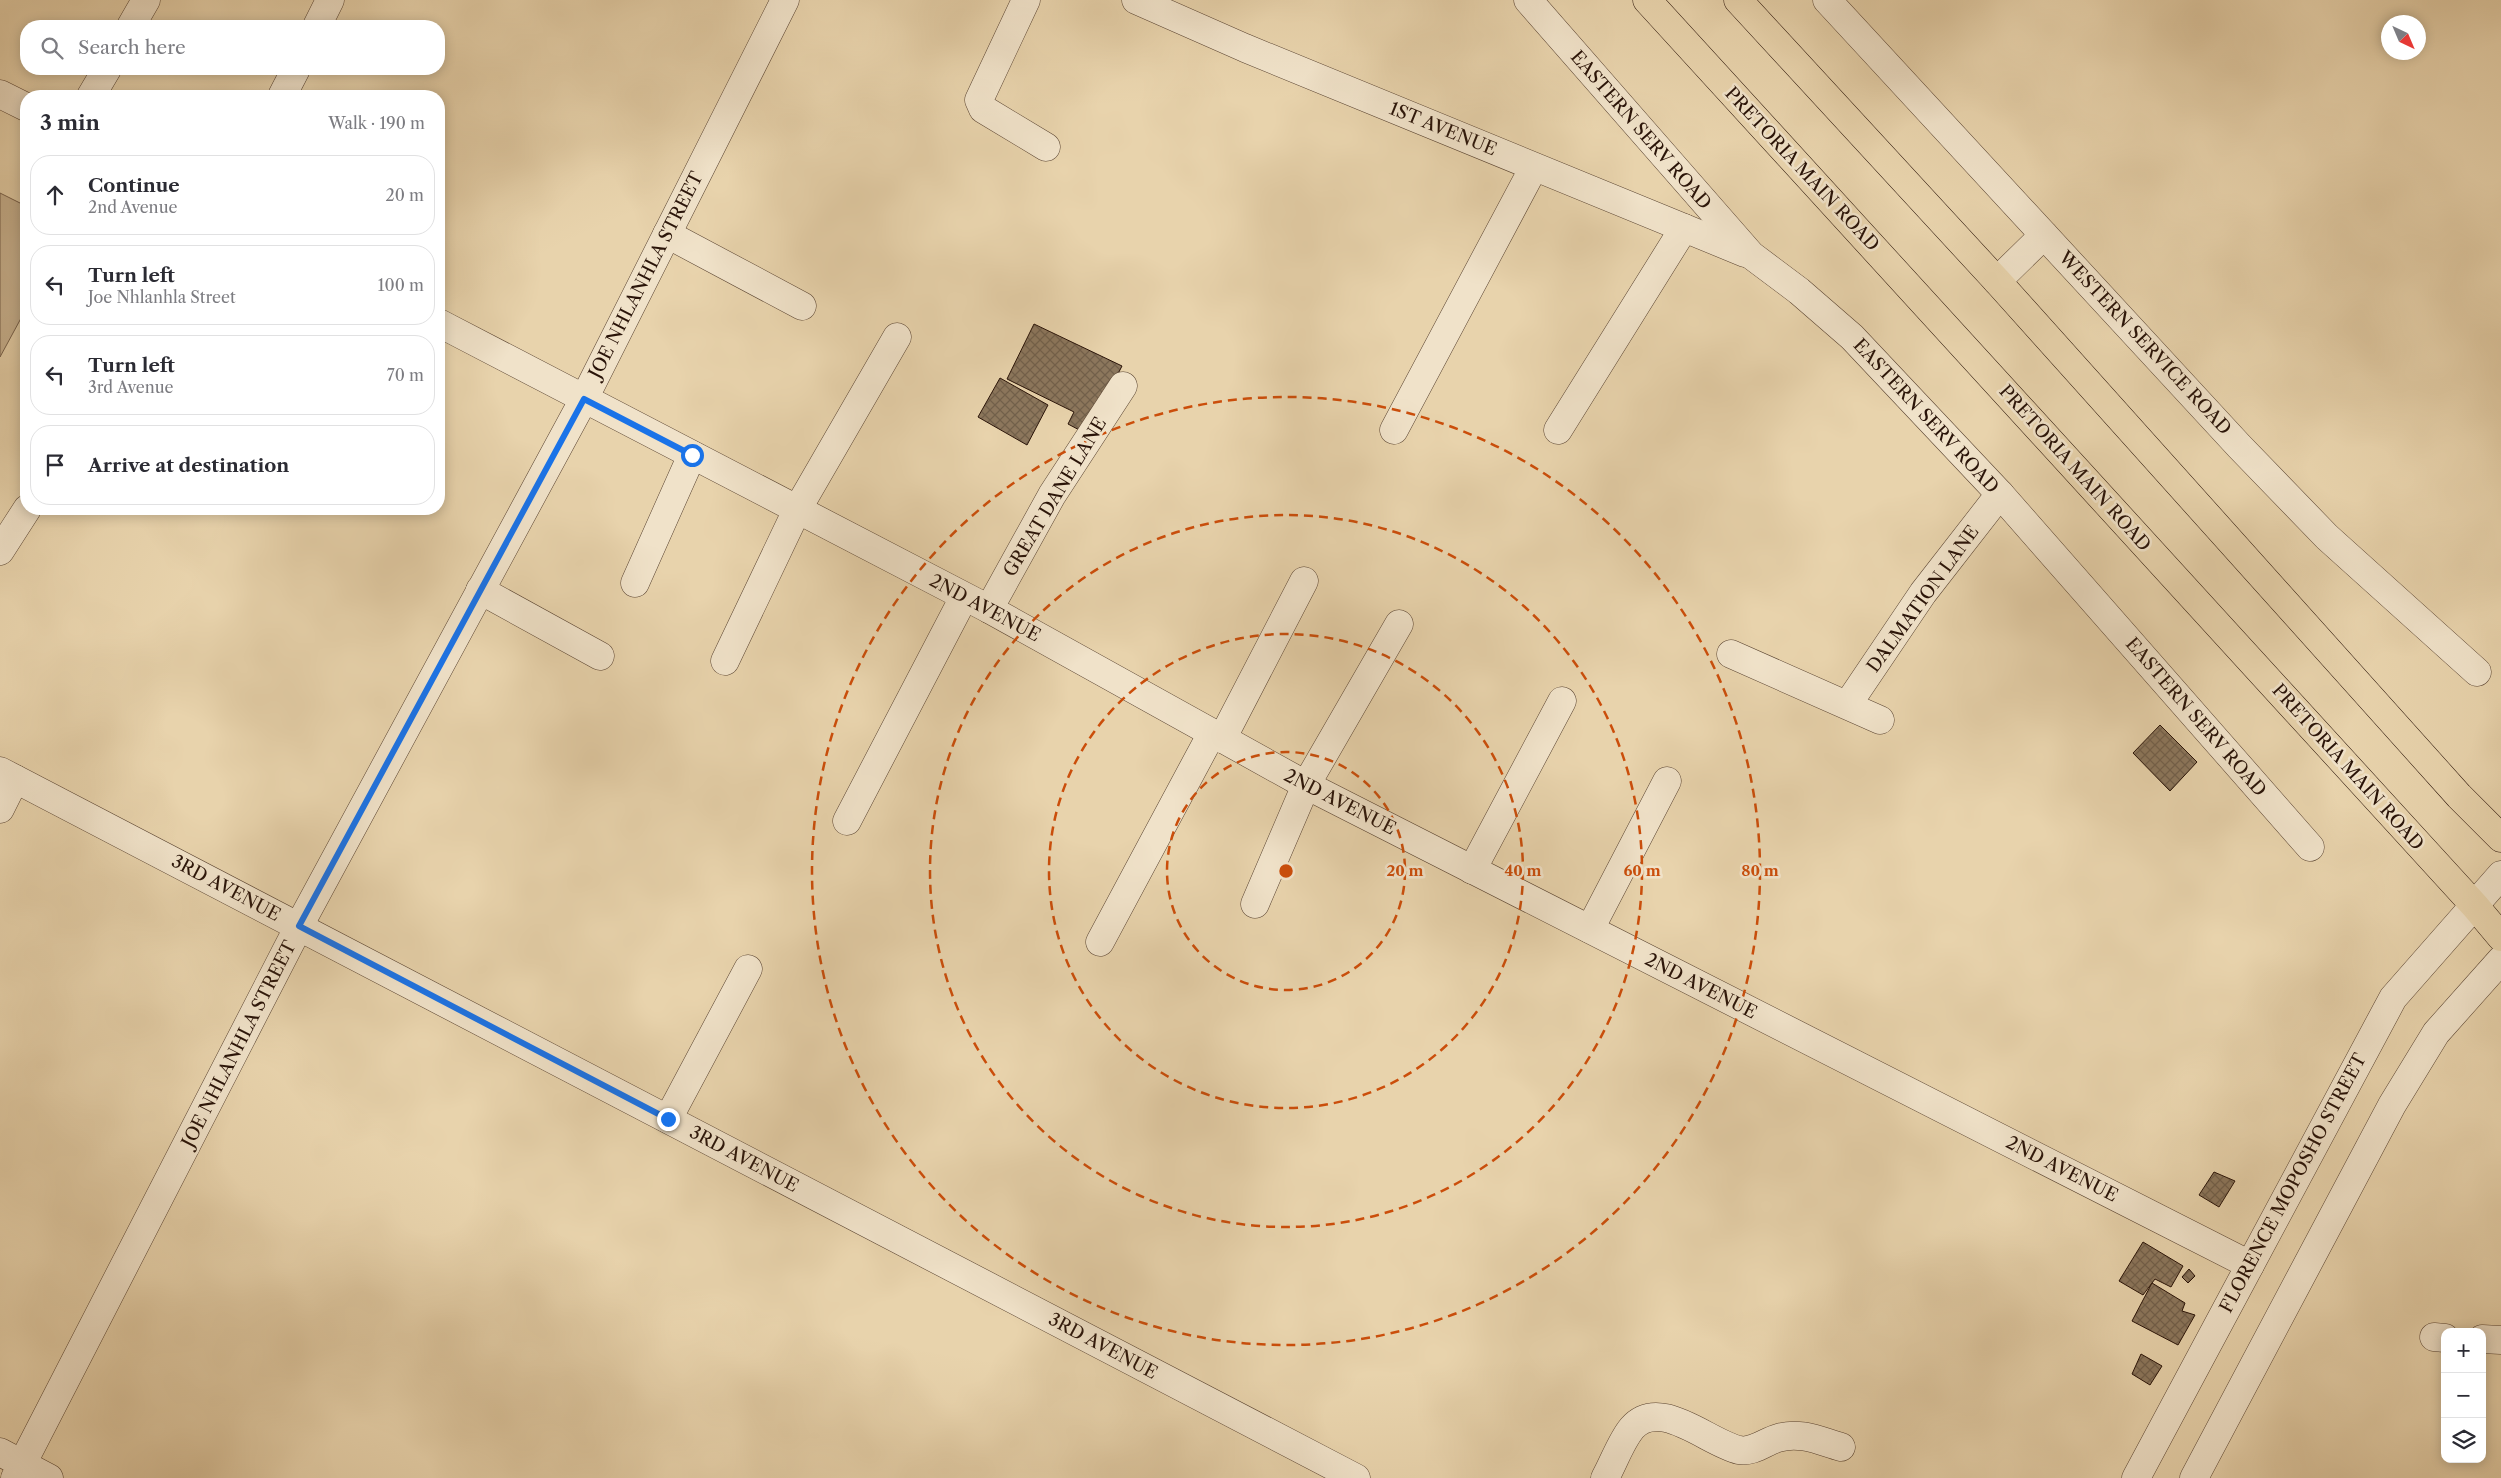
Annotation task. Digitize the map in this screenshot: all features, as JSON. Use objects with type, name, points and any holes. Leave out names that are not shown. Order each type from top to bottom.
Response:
[{"type":"main road","name":"PRETORIA MAIN ROAD","points":[[1647,0],[2475,906],[2501,937]]},
{"type":"main road","points":[[1738,0],[1997,281],[2459,796],[2501,838]]},
{"type":"street","points":[[134,20],[146,0]]},
{"type":"street","points":[[320,20],[330,0]]},
{"type":"street","name":"JOE NHLANHLA STREET","points":[[12,1465],[299,926],[584,399],[785,0]]},
{"type":"street","points":[[1026,0],[979,100],[983,109],[1046,147]]},
{"type":"street","name":"1ST AVENUE","points":[[1136,0],[1245,48],[1752,255]]},
{"type":"street","name":"EASTERN SERV ROAD","points":[[1528,0],[1752,255],[1799,291],[1852,337],[2000,494],[2310,847]]},
{"type":"street","name":"WESTERN SERVICE ROAD","points":[[1827,0],[2239,446],[2327,537],[2477,672]]},
{"type":"street","points":[[95,90],[103,75]]},
{"type":"street","points":[[285,90],[293,75]]},
{"type":"street","points":[[0,94],[20,104]]},
{"type":"street","points":[[1394,430],[1534,167]]},
{"type":"street","points":[[1558,430],[1684,228]]},
{"type":"street","points":[[667,234],[802,306]]},
{"type":"street","points":[[1997,281],[2044,235]]},
{"type":"street","name":"2ND AVENUE","points":[[445,326],[989,609],[1306,786],[2250,1265]]},
{"type":"street","points":[[725,661],[797,510],[897,337]]},
{"type":"street","name":"GREAT DANE LANE","points":[[989,609],[1052,495],[1122,386]]},
{"type":"street","points":[[634,583],[692,455]]},
{"type":"street","name":"DALMATION LANE","points":[[1848,704],[1923,592],[2000,494]]},
{"type":"street","points":[[0,551],[23,515]]},
{"type":"street","points":[[1100,942],[1304,581]]},
{"type":"street","points":[[480,590],[600,656]]},
{"type":"street","points":[[847,821],[964,596]]},
{"type":"street","points":[[1255,904],[1306,786],[1399,624]]},
{"type":"street","points":[[1731,654],[1848,704],[1880,720]]},
{"type":"street","points":[[1472,870],[1562,701]]},
{"type":"street","points":[[0,809],[8,775]]},
{"type":"street","name":"3RD AVENUE","points":[[8,775],[1356,1478]]},
{"type":"street","points":[[1590,929],[1667,781]]},
{"type":"street","name":"FLORENCE MOPOSHO STREET","points":[[2136,1478],[2392,998],[2501,876]]},
{"type":"street","points":[[2194,1478],[2392,1105],[2436,1033],[2501,960]]},
{"type":"street","points":[[668,1119],[748,969]]},
{"type":"street","points":[[2486,1339],[2501,1340]]},
{"type":"street","points":[[1605,1478],[1632,1428],[1644,1418],[1663,1416],[1740,1450],[1758,1447],[1778,1438],[1805,1436],[1841,1447]]},
{"type":"street","points":[[12,1465],[49,1478]]},
{"type":"shaded area","points":[[0,193],[20,203],[20,320],[0,357]]},
{"type":"building","points":[[1034,324],[1122,366],[1087,434],[1068,424],[1074,412],[1007,379]]},
{"type":"building","points":[[1000,378],[1048,405],[1027,445],[978,417]]},
{"type":"building","points":[[2160,725],[2197,762],[2170,791],[2133,753]]},
{"type":"building","points":[[2214,1172],[2235,1181],[2219,1207],[2199,1195]]},
{"type":"building","points":[[2143,1242],[2183,1266],[2171,1287],[2155,1279],[2143,1295],[2119,1281]]},
{"type":"building","points":[[2189,1269],[2195,1276],[2188,1283],[2182,1277]]},
{"type":"building","points":[[2152,1283],[2185,1303],[2182,1311],[2195,1315],[2178,1345],[2132,1321]]},
{"type":"building","points":[[2141,1354],[2162,1366],[2150,1385],[2132,1374]]},
{"type":"route","points":[[668,1119],[299,926],[584,399],[692,455]]}]
